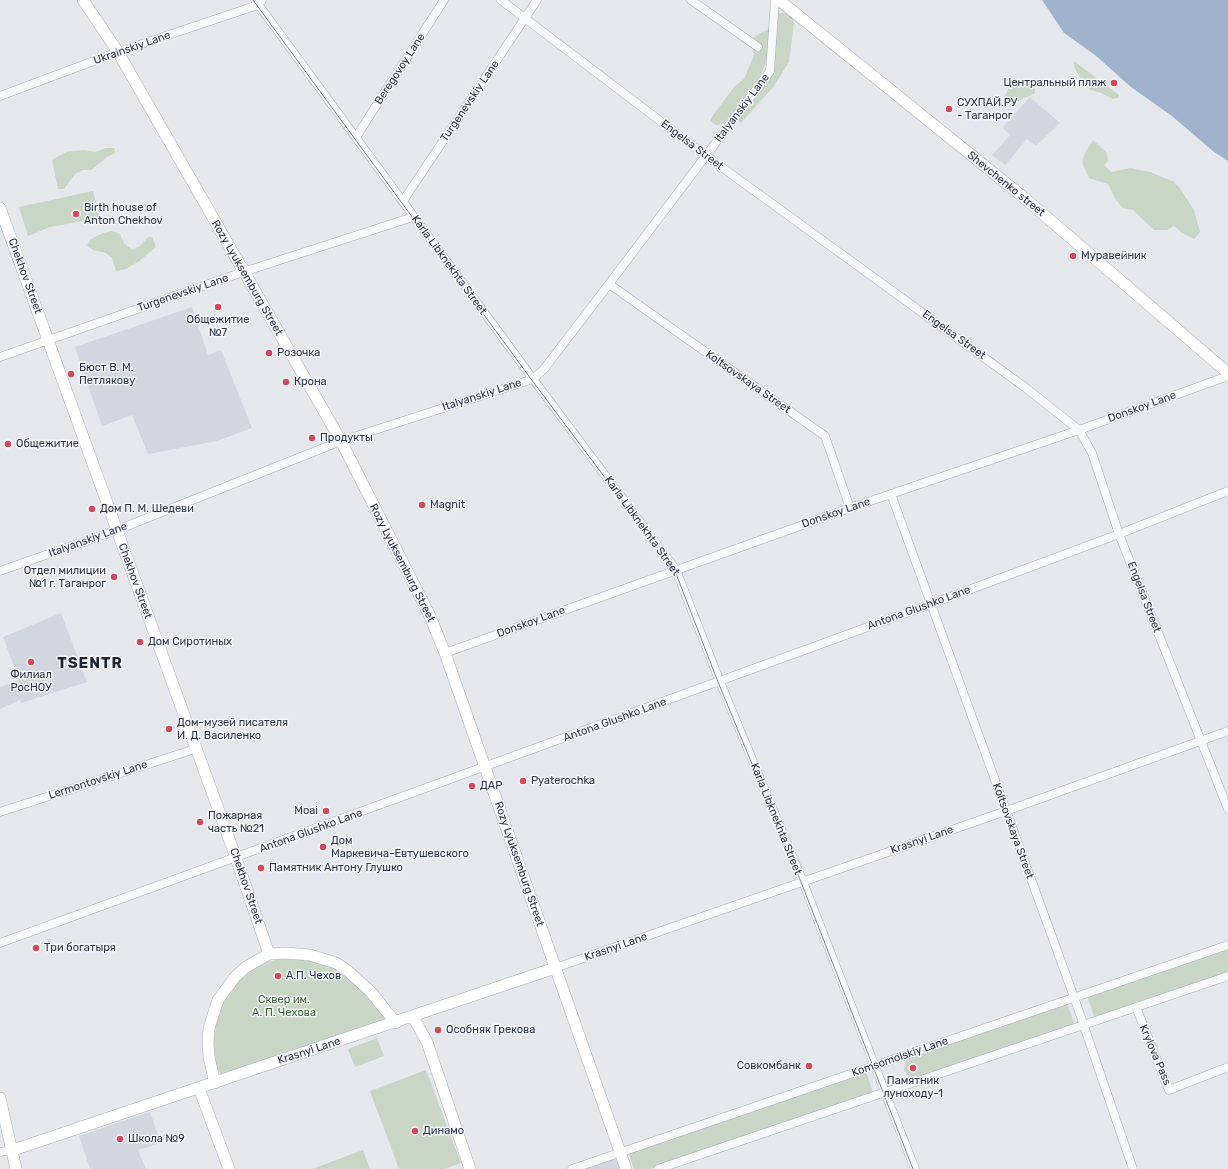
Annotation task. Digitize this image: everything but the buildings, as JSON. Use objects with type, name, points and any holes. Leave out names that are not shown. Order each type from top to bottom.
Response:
[{"type":"street","name":"Rozy Lyuksemburg Street","points":[[83,0],[118,52],[341,441],[429,614],[445,653],[626,1169]]},
{"type":"street","name":"Beregovoy Lane","points":[[356,137],[444,0]]},
{"type":"street","name":"Engelsa Street","points":[[501,0],[705,155],[1026,388],[1079,430],[1092,454],[1119,534],[1228,809]]},
{"type":"street","name":"Turgenevskiy Lane","points":[[403,202],[526,19],[537,0]]},
{"type":"street","points":[[691,0],[758,47]]},
{"type":"street","name":"Italyanskiy Lane","points":[[0,571],[117,530],[341,441],[533,379],[544,369],[770,71],[775,0]]},
{"type":"street","name":"Shevchenko street","points":[[779,0],[1022,196],[1228,372]]},
{"type":"street","name":"Ukrainskiy Lane","points":[[0,96],[259,2]]},
{"type":"street","name":"Karla Libknekhta Street","points":[[259,2],[413,217],[676,570],[802,882],[915,1169]]},
{"type":"street","name":"Chekhov Street","points":[[0,208],[236,858],[269,954]]},
{"type":"street","name":"Turgenevskiy Lane","points":[[0,357],[243,272],[413,217]]},
{"type":"street","name":"Koltsovskaya Street","points":[[609,284],[825,436],[850,508]]},
{"type":"street","name":"Donskoy Lane","points":[[445,653],[850,508],[1079,430],[1228,376]]},
{"type":"street","name":"Antona Glushko Lane","points":[[0,943],[720,682],[1119,534],[1228,491]]},
{"type":"street","name":"Koltsovskaya Street","points":[[891,494],[1074,997],[1133,1169]]},
{"type":"street","name":"Krasnyi Lane","points":[[0,1152],[13,1150],[396,1023],[1006,811],[1228,731]]},
{"type":"street","name":"Lermontovskiy Lane","points":[[0,812],[195,748]]},
{"type":"street","name":"Komsomolskiy Lane","points":[[572,1169],[1228,945]]},
{"type":"street","points":[[215,1083],[209,1057],[208,1043],[211,1021],[218,1000],[235,976],[246,967],[269,954],[286,953],[310,955],[336,963],[348,970],[371,992],[396,1023]]},
{"type":"street","points":[[658,1169],[1228,976]]},
{"type":"street","name":"Krylova Pass","points":[[1136,1007],[1169,1090],[1228,1068]]},
{"type":"street","points":[[413,1017],[427,1042],[470,1169]]},
{"type":"street","points":[[199,1088],[229,1169]]},
{"type":"street","points":[[0,1098],[13,1150],[16,1169]]},
{"type":"shaded area","points":[[1030,97],[1060,123],[1036,146],[1027,139],[1005,165],[992,155],[1010,135],[1003,128],[1004,126]]},
{"type":"shaded area","points":[[192,307],[208,355],[221,350],[252,428],[217,441],[148,454],[132,415],[102,426],[75,347]]},
{"type":"shaded area","points":[[61,613],[87,682],[21,703],[20,700],[0,709],[0,687],[19,680],[3,637]]},
{"type":"shaded area","name":"Школа №9","points":[[150,1112],[161,1143],[138,1150],[146,1169],[90,1169],[79,1136]]},
{"type":"shaded area","points":[[620,1153],[626,1169],[572,1169]]},
{"type":"green space","points":[[779,13],[787,13],[792,17],[794,22],[789,62],[774,86],[741,123],[737,119],[766,73],[767,61],[761,75],[736,111],[722,124],[716,125],[710,121],[713,115],[735,86],[744,79],[754,55],[751,41],[760,33],[770,29],[771,22]]},
{"type":"green space","points":[[1074,61],[1119,95],[1118,98],[1113,99],[1085,86],[1074,67]]},
{"type":"green space","points":[[1027,79],[1034,86],[1035,93],[1010,105],[1004,98],[1013,80]]},
{"type":"green space","points":[[1093,140],[1107,153],[1108,161],[1104,165],[1111,172],[1130,168],[1150,172],[1174,182],[1194,210],[1200,232],[1194,239],[1182,233],[1174,226],[1167,230],[1154,230],[1133,210],[1123,208],[1116,200],[1108,184],[1089,178],[1082,162],[1085,153]]},
{"type":"green space","points":[[106,148],[114,148],[115,153],[107,157],[91,170],[83,170],[75,174],[64,189],[58,189],[52,160],[66,152],[84,150],[95,152]]},
{"type":"green space","points":[[93,191],[100,218],[50,227],[28,236],[19,207]]},
{"type":"green space","points":[[112,231],[120,234],[124,243],[132,250],[140,246],[148,237],[152,237],[156,247],[138,262],[126,269],[116,271],[112,258],[106,253],[93,250],[87,245],[91,239],[103,233]]},
{"type":"green space","points":[[1228,948],[1228,974],[1095,1019],[1087,996]]},
{"type":"green space","name":"Сквер им. А. П. Чехова","points":[[286,957],[320,960],[352,977],[385,1018],[382,1023],[222,1076],[216,1067],[213,1037],[215,1021],[220,1007],[238,982],[252,970],[268,962]]},
{"type":"green space","points":[[1067,1003],[1075,1026],[913,1079],[909,1077],[904,1070],[906,1059]]},
{"type":"green space","points":[[377,1038],[384,1056],[355,1067],[348,1049]]},
{"type":"green space","points":[[426,1070],[461,1163],[444,1169],[399,1169],[370,1091]]},
{"type":"green space","points":[[866,1071],[873,1093],[650,1169],[634,1169],[628,1152]]},
{"type":"green space","points":[[363,1150],[370,1169],[312,1169]]},
{"type":"water","points":[[1042,0],[1228,0],[1228,161],[1214,152],[1172,116],[1131,87],[1095,55],[1064,33]]},
{"type":"tram line","points":[[253,0],[531,379],[675,571],[718,682],[801,882],[913,1169]]},
{"type":"place","name":"Центральный пляж","points":[[1114,83]]},
{"type":"place","name":"СУХПАЙ.РУ - Таганрог","points":[[949,109]]},
{"type":"place","name":"Birth house of Anton Chekhov","points":[[76,214]]},
{"type":"place","name":"Муравейник","points":[[1073,256]]},
{"type":"place","name":"Общежитие №7","points":[[218,307]]},
{"type":"place","name":"Розочка","points":[[269,353]]},
{"type":"place","name":"Бюст В. М. Петлякову","points":[[71,374]]},
{"type":"place","name":"Крона","points":[[286,382]]},
{"type":"place","name":"Продукты","points":[[312,438]]},
{"type":"place","name":"Общежитие","points":[[8,444]]},
{"type":"place","name":"Magnit","points":[[422,505]]},
{"type":"place","name":"Дом П. М. Шедеви","points":[[92,509]]},
{"type":"place","name":"Отдел милиции №1 г. Таганрог","points":[[114,577]]},
{"type":"place","name":"Дом Сиротиных","points":[[140,642]]},
{"type":"place","name":"Филиал РосНОУ","points":[[31,662]]},
{"type":"place","name":"Дом-музей писателя И. Д. Василенко","points":[[169,729]]},
{"type":"place","name":"Pyaterochka","points":[[523,781]]},
{"type":"place","name":"ДАР","points":[[472,786]]},
{"type":"place","name":"Moai","points":[[326,811]]},
{"type":"place","name":"Пожарная часть №21","points":[[200,822]]},
{"type":"place","name":"Дом Маркевича-Евтушевского","points":[[323,847]]},
{"type":"place","name":"Памятник Антону Глушко","points":[[261,868]]},
{"type":"place","name":"Три богатыря","points":[[36,948]]},
{"type":"place","name":"А.П. Чехов","points":[[278,976]]},
{"type":"place","name":"Особняк Грекова","points":[[438,1030]]},
{"type":"place","name":"Совкомбанк","points":[[809,1066]]},
{"type":"place","name":"Памятник луноходу-1","points":[[913,1068]]},
{"type":"place","name":"Динамо","points":[[415,1131]]},
{"type":"place","name":"Школа №9","points":[[120,1139]]},
{"type":"district","name":"TSENTR","points":[[90,664]]}]
